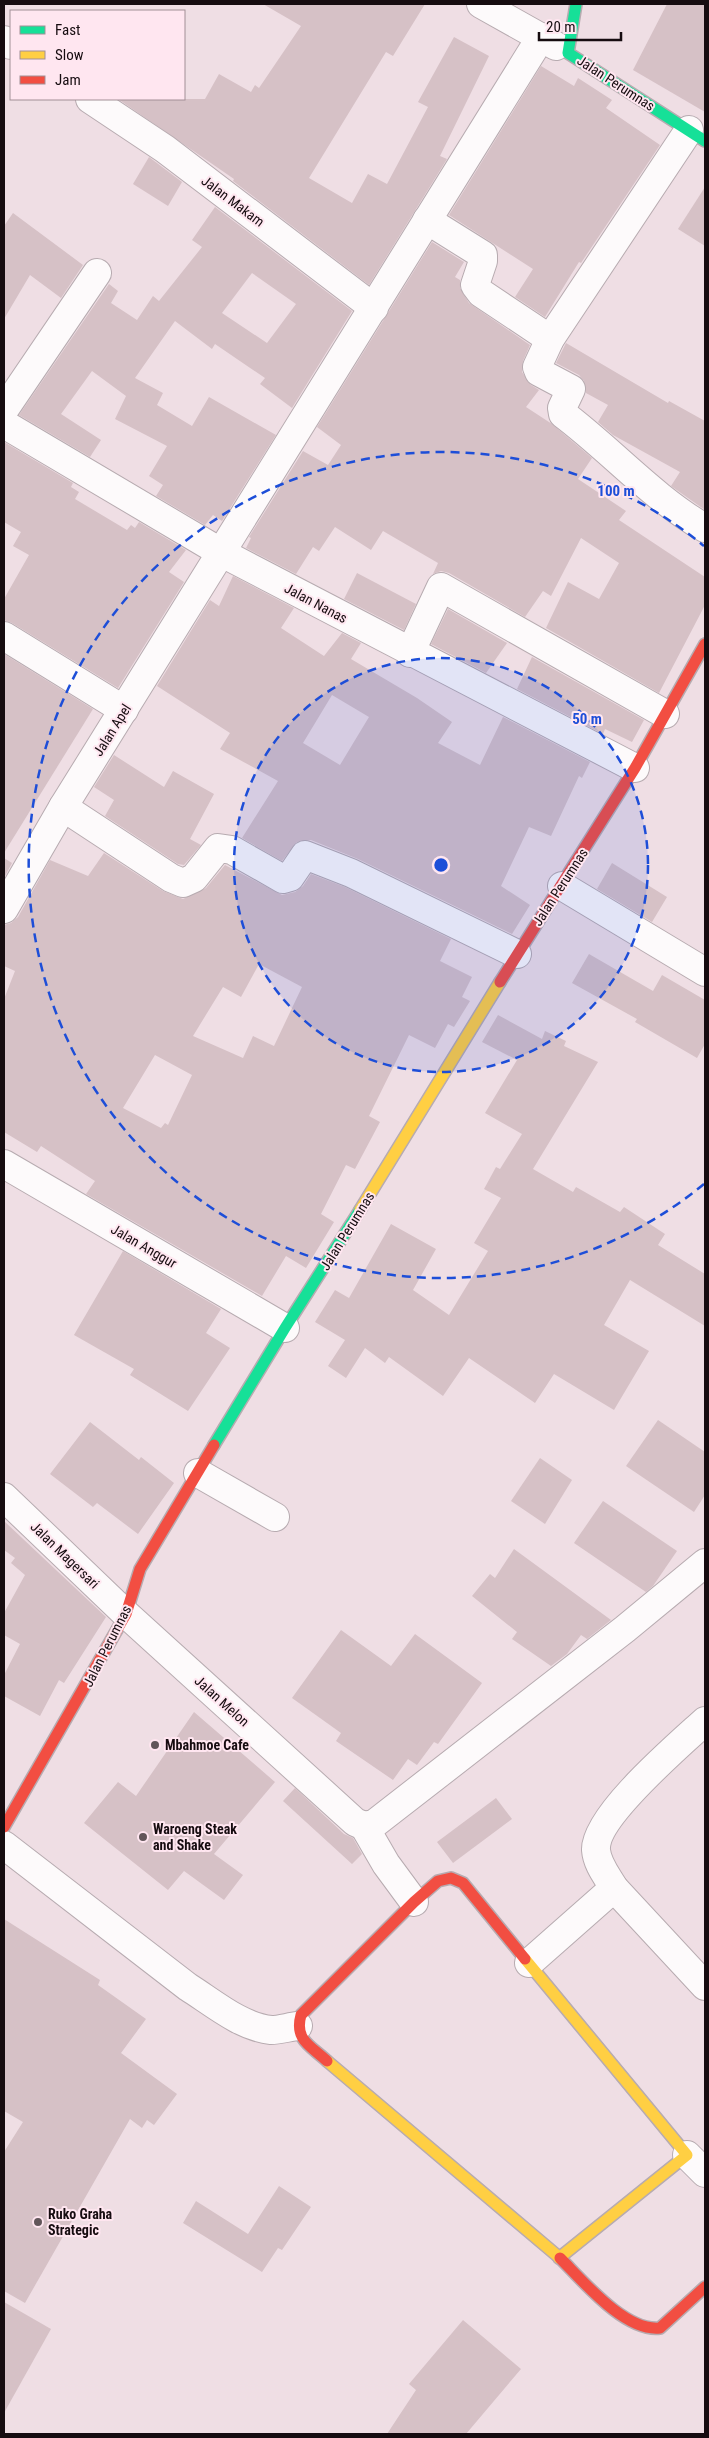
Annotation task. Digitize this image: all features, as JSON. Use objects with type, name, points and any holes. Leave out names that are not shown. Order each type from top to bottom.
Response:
[{"type":"street","points":[[482,4],[568,53]]},
{"type":"street","name":"Jalan Perumnas","points":[[576,4],[568,53],[697,136]]},
{"type":"street","name":"Jalan Apel","points":[[4,909],[63,807],[541,38]]},
{"type":"street","name":"Jalan Makam","points":[[92,100],[165,149],[374,308]]},
{"type":"street","points":[[697,136],[550,339],[537,367],[539,372],[571,389],[562,408],[563,414],[600,442],[676,511],[705,528]]},
{"type":"street","points":[[427,220],[483,254],[483,261],[475,285],[481,293],[550,339]]},
{"type":"street","points":[[4,410],[96,273]]},
{"type":"street","name":"Jalan Nanas","points":[[4,424],[222,553],[410,653],[635,768]]},
{"type":"street","points":[[410,653],[441,587],[665,714]]},
{"type":"street","points":[[4,636],[124,710]]},
{"type":"street","name":"Jalan Perumnas","points":[[4,1827],[63,1728],[126,1614],[140,1569],[284,1328],[324,1269],[517,954],[562,886],[635,768],[705,644]]},
{"type":"street","points":[[63,807],[170,878],[183,883],[194,878],[218,848],[232,850],[283,879],[290,877],[305,855],[351,872],[517,954]]},
{"type":"street","points":[[562,886],[705,972]]},
{"type":"street","name":"Jalan Anggur","points":[[4,1164],[284,1328]]},
{"type":"street","points":[[198,1473],[275,1517]]},
{"type":"street","name":"Jalan Magersari","points":[[4,1497],[126,1614]]},
{"type":"street","points":[[414,1902],[386,1864],[364,1826],[374,1824],[625,1629],[705,1563]]},
{"type":"street","name":"Jalan Melon","points":[[126,1614],[355,1822],[364,1826]]},
{"type":"street","points":[[705,1721],[614,1810],[602,1828],[596,1849],[602,1869],[614,1888],[705,1986]]},
{"type":"street","points":[[4,1845],[188,1987],[216,2005],[247,2022],[271,2030],[298,2026]]},
{"type":"street","points":[[559,2258],[696,2164],[463,1883],[451,1878],[438,1881],[414,1902],[302,2015],[298,2026],[302,2039],[559,2258],[604,2302],[636,2324],[656,2329],[664,2325],[705,2287]]},
{"type":"street","points":[[529,1963],[614,1888]]},
{"type":"building","points":[[263,4],[425,4],[393,56],[386,52],[309,178],[352,203],[368,174],[387,184],[428,107],[418,102],[454,37],[489,56],[440,156],[447,159],[369,285],[233,181],[234,179],[119,100],[205,99],[219,74],[251,92],[255,85],[259,88],[301,26]]},
{"type":"building","points":[[667,4],[705,4],[705,112],[633,70]]},
{"type":"building","points":[[541,66],[574,86],[578,78],[612,100],[606,108],[660,145],[581,263],[579,262],[545,317],[515,297],[533,269],[449,215]]},
{"type":"building","points":[[149,157],[182,182],[168,206],[133,184]]},
{"type":"building","points":[[705,187],[705,246],[678,229]]},
{"type":"building","points":[[215,207],[352,311],[292,408],[260,384],[265,378],[215,344],[212,349],[175,321],[135,378],[163,393],[157,405],[192,426],[209,397],[276,435],[222,521],[213,515],[205,525],[156,496],[163,485],[149,476],[167,446],[115,419],[126,396],[92,371],[61,414],[101,440],[90,457],[19,415],[109,284],[118,291],[111,303],[137,320],[153,296],[159,301],[202,247],[192,240]],"holes":[[[252,273],[296,304],[267,343],[222,313]]]},
{"type":"building","points":[[13,213],[83,265],[61,298],[30,275],[4,319],[4,226]]},
{"type":"building","points":[[432,242],[464,262],[455,277],[460,280],[460,288],[469,303],[530,345],[523,361],[522,372],[531,385],[539,390],[526,407],[552,424],[592,458],[578,479],[626,511],[619,520],[705,577],[705,605],[659,693],[546,628],[568,582],[599,599],[619,563],[581,538],[551,596],[543,591],[525,617],[449,573],[441,571],[433,574],[438,563],[383,531],[371,550],[335,527],[319,551],[313,547],[296,574],[246,548],[251,538],[249,537],[303,451],[328,465],[341,445],[317,427]]},
{"type":"building","points":[[566,343],[668,403],[669,401],[705,421],[705,510],[671,486],[680,472],[613,435],[598,422],[608,405],[586,393],[584,381],[579,375],[556,363]]},
{"type":"building","points":[[4,442],[73,483],[71,487],[79,492],[75,499],[127,530],[131,525],[135,528],[139,522],[186,550],[169,572],[184,582],[118,688],[12,623],[4,620],[4,599],[29,555],[13,546],[21,532],[4,522]]},
{"type":"building","points":[[357,573],[416,604],[404,630],[344,599]]},
{"type":"building","points":[[233,576],[294,608],[281,628],[324,656],[342,633],[361,643],[351,659],[417,698],[452,722],[438,743],[480,765],[503,717],[590,762],[582,778],[579,776],[551,836],[529,827],[501,886],[530,905],[512,934],[358,859],[311,840],[297,842],[282,861],[242,838],[278,781],[220,749],[230,733],[157,686],[210,600],[219,606]],"holes":[[[332,695],[369,717],[340,765],[303,743]]]},
{"type":"building","points":[[448,609],[507,643],[486,673],[431,644]]},
{"type":"building","points":[[4,654],[93,709],[4,853]]},
{"type":"building","points":[[532,657],[644,720],[632,742],[605,729],[603,734],[517,689]]},
{"type":"building","points":[[114,755],[164,787],[173,771],[214,794],[190,839],[201,845],[184,865],[178,864],[105,816],[114,800],[94,787]]},
{"type":"building","points":[[104,853],[163,891],[183,899],[206,888],[225,865],[282,895],[295,892],[303,886],[311,874],[345,887],[451,939],[440,961],[472,977],[462,997],[470,1001],[454,1027],[448,1024],[435,1048],[409,1035],[369,1116],[380,1122],[355,1169],[346,1165],[321,1214],[334,1222],[306,1268],[286,1256],[262,1296],[86,1194],[95,1181],[41,1146],[37,1152],[4,1132],[4,999],[15,971],[4,966],[4,925],[11,923],[18,917],[50,860],[88,876]],"holes":[[[259,964],[302,987],[274,1046],[253,1036],[243,1058],[193,1036],[223,987],[241,997]],[[155,1055],[192,1075],[168,1125],[165,1123],[161,1128],[123,1108]]]},
{"type":"building","points":[[4,858],[12,863],[4,878]]},
{"type":"building","points":[[612,863],[667,897],[652,922],[597,889]]},
{"type":"building","points":[[589,954],[653,991],[662,975],[705,1000],[705,1044],[697,1058],[635,1022],[637,1019],[572,983]]},
{"type":"building","points":[[498,1015],[542,1039],[545,1031],[566,1041],[564,1046],[598,1062],[533,1169],[573,1192],[576,1187],[620,1212],[624,1207],[665,1234],[658,1245],[705,1274],[705,1326],[630,1280],[604,1325],[649,1351],[614,1410],[554,1374],[535,1403],[469,1358],[443,1396],[389,1357],[385,1363],[365,1348],[346,1378],[328,1366],[345,1340],[315,1322],[335,1290],[349,1298],[391,1224],[436,1249],[413,1290],[449,1315],[488,1251],[474,1243],[501,1198],[484,1189],[496,1167],[500,1169],[522,1134],[485,1113],[517,1060],[482,1042]]},
{"type":"building","points":[[123,1251],[221,1309],[206,1333],[230,1348],[188,1411],[130,1375],[134,1369],[74,1335]]},
{"type":"building","points":[[658,1420],[705,1452],[705,1495],[694,1512],[626,1466]]},
{"type":"building","points":[[90,1422],[139,1460],[141,1457],[174,1483],[138,1534],[97,1503],[93,1507],[50,1474]]},
{"type":"building","points":[[540,1458],[572,1480],[545,1524],[511,1501]]},
{"type":"building","points":[[603,1501],[677,1551],[653,1586],[646,1592],[574,1543]]},
{"type":"building","points":[[4,1521],[106,1617],[64,1683],[59,1680],[40,1716],[4,1696],[4,1675],[20,1644],[4,1635],[4,1613],[25,1575],[11,1563],[15,1558],[4,1550]]},
{"type":"building","points":[[514,1549],[611,1620],[587,1639],[581,1635],[567,1654],[551,1666],[512,1639],[517,1632],[472,1596],[490,1574],[495,1578]]},
{"type":"building","points":[[341,1630],[391,1666],[415,1634],[482,1683],[438,1744],[434,1742],[417,1765],[408,1759],[393,1780],[336,1741],[341,1733],[292,1698]]},
{"type":"building","points":[[194,1712],[275,1782],[214,1854],[243,1875],[224,1900],[184,1871],[168,1890],[84,1823],[118,1782],[136,1796]]},
{"type":"building","points":[[295,1788],[344,1834],[353,1838],[362,1854],[352,1864],[283,1801]]},
{"type":"building","points":[[496,1798],[512,1819],[453,1863],[437,1842]]},
{"type":"building","points":[[4,1919],[100,1980],[98,1985],[146,2019],[121,2053],[177,2094],[154,2125],[147,2120],[142,2128],[130,2119],[25,2303],[4,2291],[4,2152],[23,2122],[4,2111]]},
{"type":"building","points":[[279,2186],[311,2207],[282,2250],[278,2248],[262,2272],[183,2223],[196,2201],[248,2234]]},
{"type":"building","points":[[4,2302],[51,2329],[4,2413]]},
{"type":"building","points":[[463,2320],[521,2369],[466,2434],[387,2434],[416,2390],[409,2384]]},
{"type":"traffic: fast","points":[[576,4],[568,53],[705,141]]},
{"type":"traffic: fast","points":[[214,1445],[360,1210]]},
{"type":"traffic: slow","points":[[360,1210],[500,982]]},
{"type":"traffic: slow","points":[[525,1959],[687,2155],[559,2258]]},
{"type":"traffic: slow","points":[[327,2061],[560,2258]]},
{"type":"traffic: jam","points":[[500,982],[635,768],[705,644]]},
{"type":"traffic: jam","points":[[4,1827],[126,1614],[140,1569],[214,1445]]},
{"type":"traffic: jam","points":[[327,2061],[305,2042],[302,2037],[299,2024],[301,2015],[414,1902],[438,1881],[451,1878],[463,1883],[525,1959]]},
{"type":"traffic: jam","points":[[560,2258],[619,2314],[647,2327],[660,2328],[705,2287]]},
{"type":"place","name":"Mbahmoe Cafe","points":[[155,1745]]},
{"type":"place","name":"Waroeng Steak and Shake","points":[[143,1837]]},
{"type":"place","name":"Ruko Graha Strategic","points":[[38,2222]]}]
